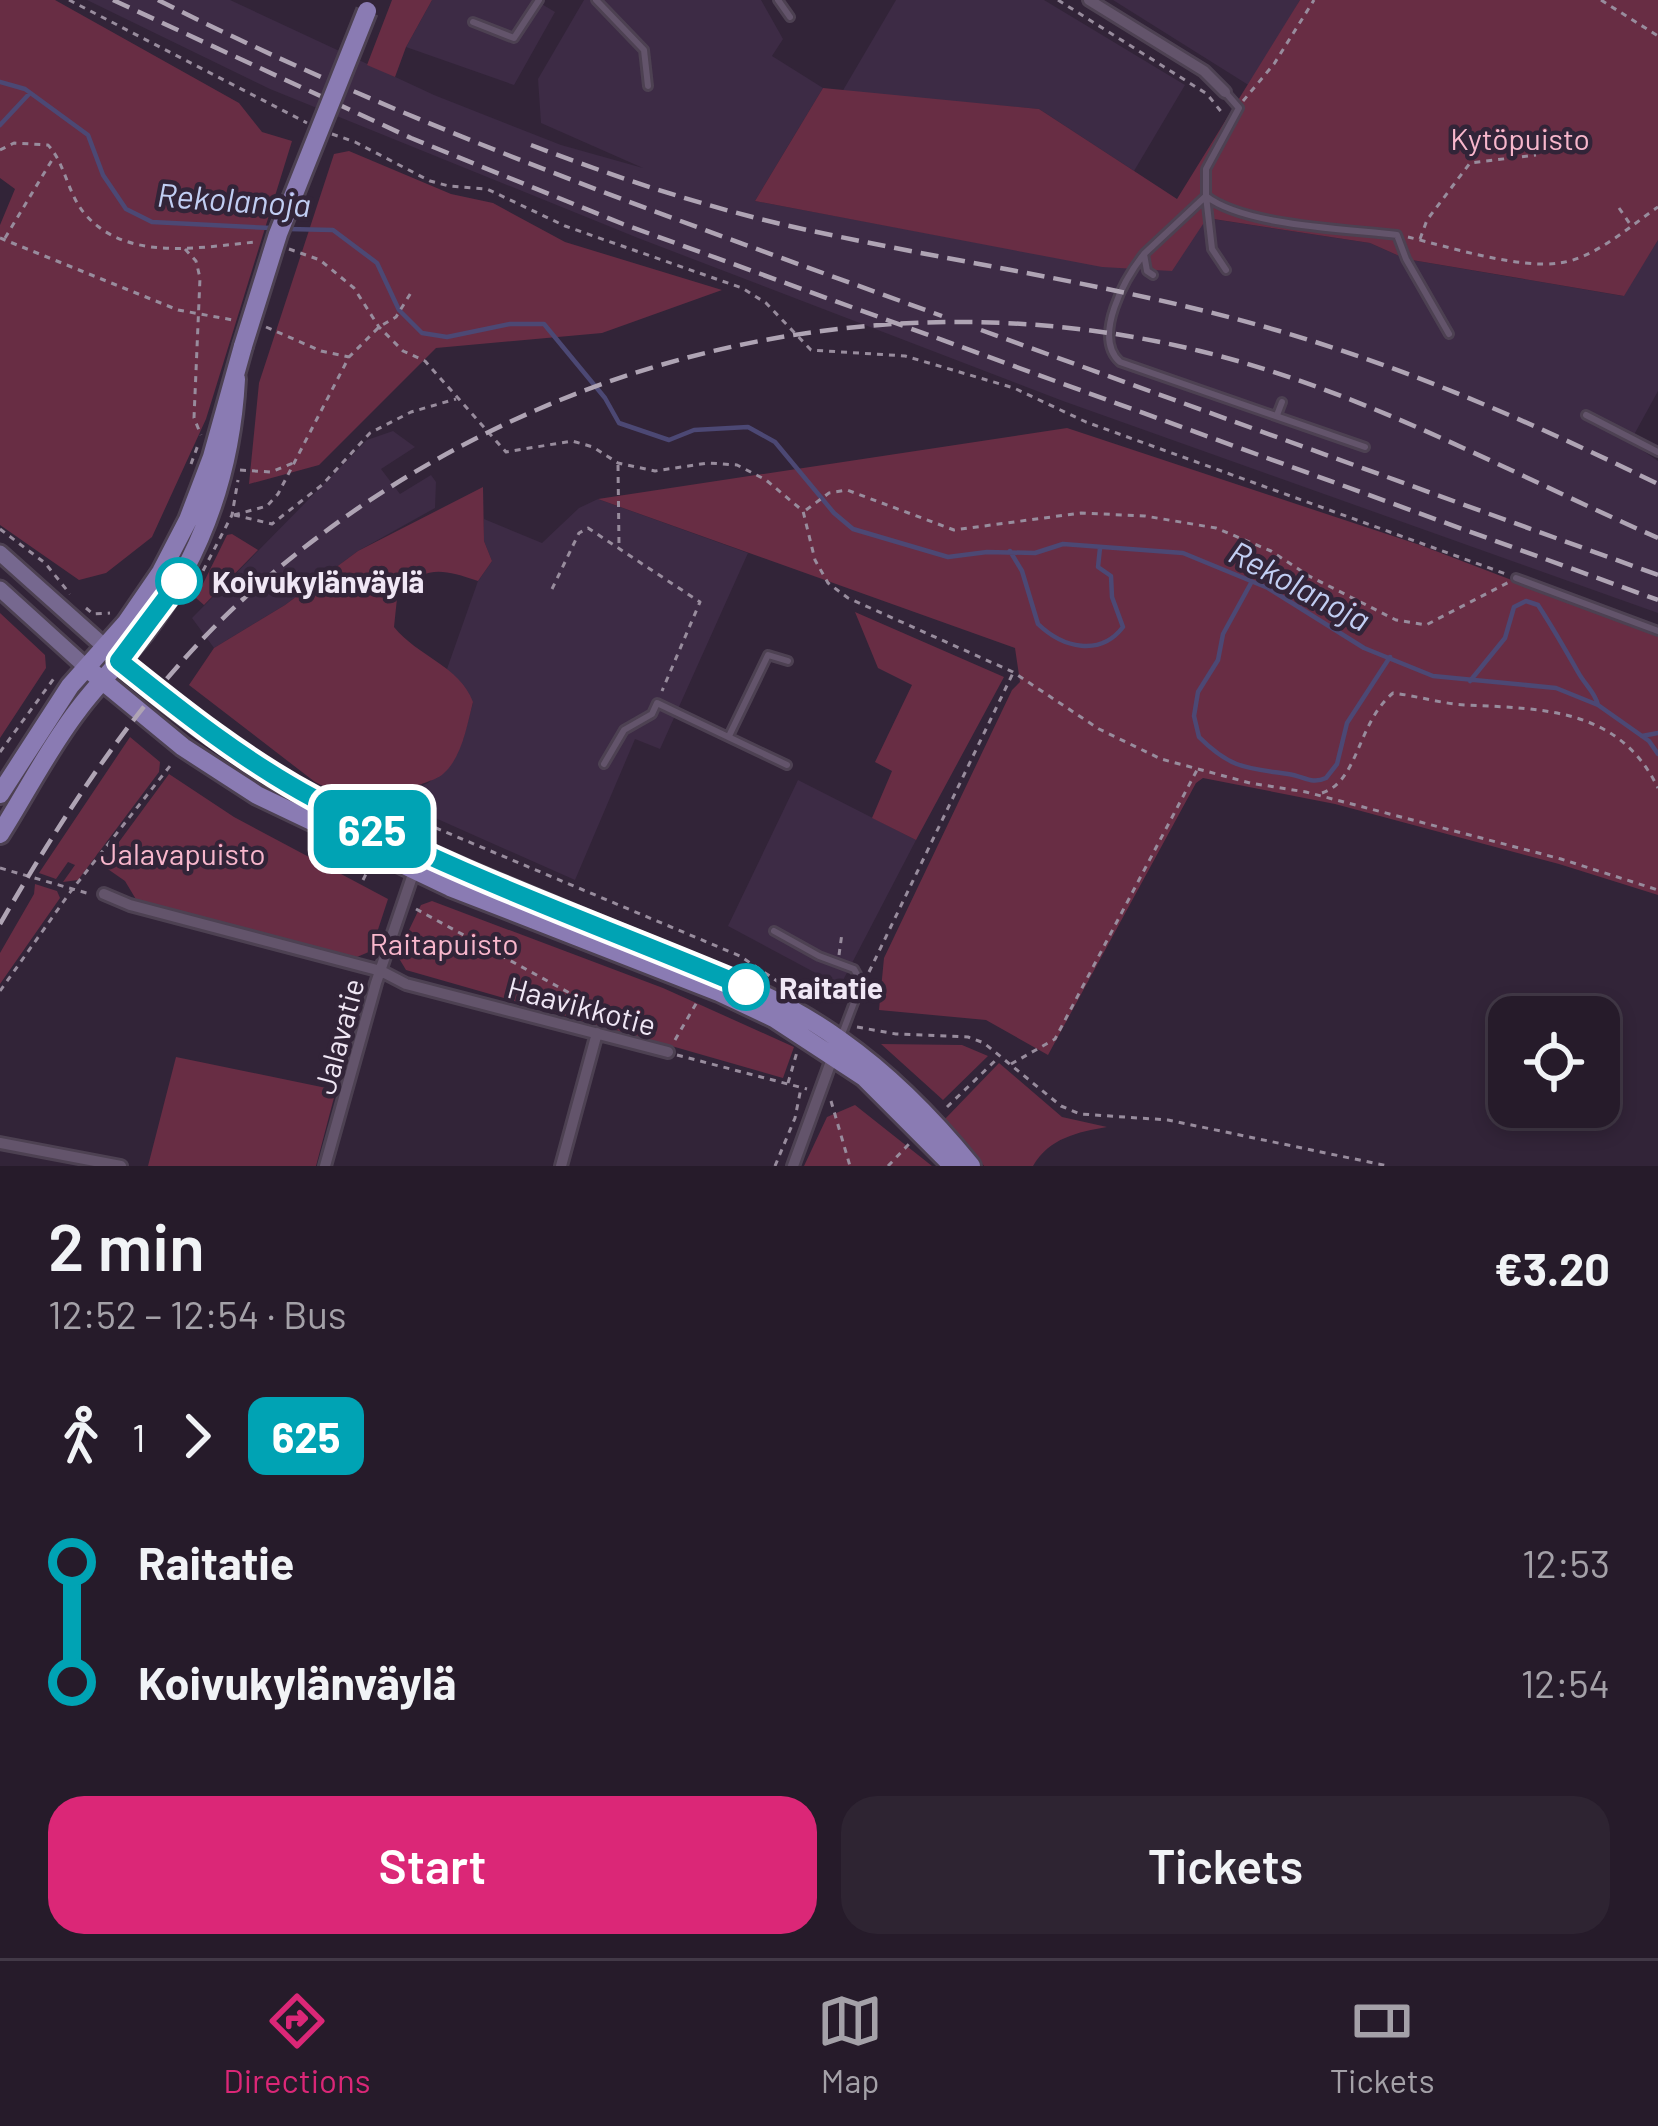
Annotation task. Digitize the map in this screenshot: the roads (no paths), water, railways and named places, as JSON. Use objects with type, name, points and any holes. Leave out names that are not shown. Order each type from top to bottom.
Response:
[{"type":"main road","points":[[112,654],[188,520],[302,170],[369,5]]},
{"type":"main road","points":[[0,794],[40,729],[166,602],[191,560],[229,459],[236,379]]},
{"type":"main road","points":[[0,553],[187,716],[261,766],[311,797],[421,851],[746,987],[840,1039],[926,1112],[970,1166]]},
{"type":"main road","points":[[0,589],[184,747],[257,795],[414,872],[840,1039],[953,1166]]},
{"type":"main road","points":[[0,834],[95,674]]},
{"type":"street","points":[[1089,0],[1204,71],[1225,92]]},
{"type":"street","name":"Jalavatie","points":[[326,1166],[381,971],[421,851]]},
{"type":"street","name":"Haavikkotie","points":[[104,894],[130,905],[381,971],[406,983],[668,1052]]},
{"type":"street","points":[[561,1166],[597,1033]]},
{"type":"street","points":[[794,1166],[840,1039]]},
{"type":"street","points":[[0,1143],[121,1166]]},
{"type":"lane","points":[[473,22],[514,38],[539,0]]},
{"type":"lane","points":[[596,0],[644,50],[649,86]]},
{"type":"lane","points":[[778,0],[790,17]]},
{"type":"lane","points":[[1225,92],[1239,108],[1206,169],[1206,196],[1212,249],[1226,271]]},
{"type":"lane","points":[[1206,196],[1222,208],[1255,217],[1397,235],[1450,334]]},
{"type":"lane","points":[[1206,196],[1144,254],[1117,293],[1112,355],[1120,362],[1365,447]]},
{"type":"lane","points":[[1144,254],[1147,271],[1153,274]]},
{"type":"lane","points":[[1277,415],[1282,402]]},
{"type":"lane","points":[[1586,415],[1658,452]]},
{"type":"lane","points":[[1516,578],[1658,631]]},
{"type":"lane","points":[[729,736],[768,655],[788,662]]},
{"type":"lane","points":[[604,764],[624,730],[652,714],[657,703],[787,764]]},
{"type":"lane","points":[[774,931],[854,969],[859,978],[840,1039]]},
{"type":"waterway","name":"Rekolanoja","points":[[0,82],[25,89],[88,135],[103,175],[126,209],[152,222],[271,228]]},
{"type":"waterway","name":"Rekolanoja","points":[[0,125],[29,94]]},
{"type":"waterway","name":"Rekolanoja","points":[[288,229],[333,230],[377,263],[399,310],[422,333],[447,337],[510,324],[544,324],[605,398],[619,423],[669,440],[694,430],[748,427],[775,442],[853,529],[948,557],[1035,553],[1063,544],[1183,553],[1268,588],[1364,648],[1433,676],[1556,688],[1598,705],[1649,741],[1658,754]]},
{"type":"waterway","points":[[1010,551],[1022,571],[1038,624],[1059,639],[1093,646],[1123,627],[1112,597],[1111,576],[1098,567],[1100,548]]},
{"type":"waterway","points":[[1251,583],[1223,634],[1218,660],[1198,692],[1194,716],[1199,737],[1230,761],[1312,780],[1326,778],[1337,764],[1347,723],[1390,657]]},
{"type":"waterway","points":[[1470,681],[1505,638],[1514,607],[1526,601],[1538,605],[1598,705]]},
{"type":"waterway","points":[[1642,736],[1658,733]]},
{"type":"railway","points":[[113,0],[411,138],[623,224],[1658,600]]},
{"type":"railway","points":[[158,0],[447,130],[942,316]]},
{"type":"railway","points":[[531,145],[744,215],[1152,299],[1314,341],[1464,396],[1658,484]]},
{"type":"railway","points":[[0,924],[112,748],[177,667],[251,592],[351,513],[460,447],[576,394],[696,355],[821,331],[947,322],[1074,328],[1200,351],[1376,410],[1658,538]]},
{"type":"railway","points":[[981,330],[1658,575]]},
{"type":"place","name":"Koivukylänväylä","points":[[179,581]]},
{"type":"place","name":"Raitatie","points":[[746,987]]},
{"type":"park label","name":"Kytöpuisto","points":[[1520,138]]},
{"type":"park label","name":"Jalavapuisto","points":[[183,853]]},
{"type":"park label","name":"Raitapuisto","points":[[444,943]]}]
